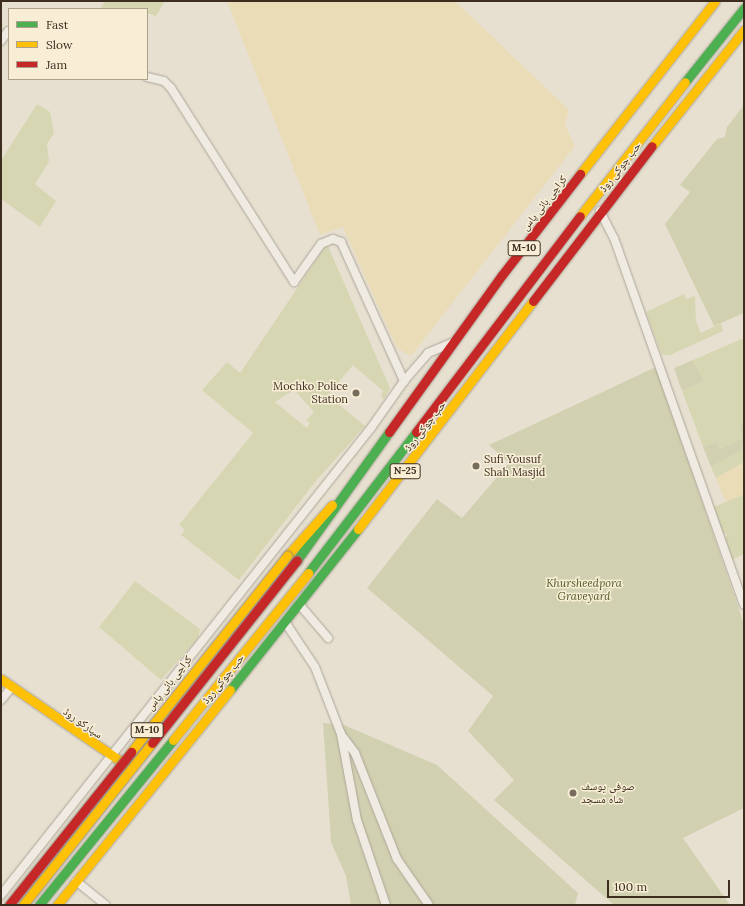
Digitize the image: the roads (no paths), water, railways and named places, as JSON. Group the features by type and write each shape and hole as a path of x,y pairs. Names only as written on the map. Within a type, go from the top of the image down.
{"main road":[{"name":"کراچی بائی پاس","path":"9,905 287,556 318,518 338,499 456,341 502,275 715,1"},
{"path":"39,905 145,776 409,446 593,199 744,8"},
{"name":"حب چوکی روڈ","path":"56,905 285,622 436,431 600,211 744,30"},
{"name":"کراچی بائی پاس","path":"23,905 326,524 338,499"},
{"name":"سپارکو روڈ","path":"1,679 112,758 145,776 153,784"}],"street":[{"path":"1,26 8,32 1,41"},
{"path":"148,77 164,81 171,88 294,282 321,244 333,239 341,242 404,381"},
{"path":"600,211 614,238 744,605"},
{"path":"1,895 112,758 371,428 404,381 428,353 456,341"},
{"path":"299,604 328,638"},
{"path":"285,622 315,667 341,734 357,820 386,905"},
{"path":"1,700 12,687"},
{"path":"341,734 355,753 397,859 429,905"},
{"path":"76,881 106,905"}],"place":[{"name":"Mochko Police Station","path":"356,393"},
{"name":"Sufi Yousuf Shah Masjid","path":"476,466"},
{"name":"صوفی یوسف شاہ مسجد","path":"573,793"}],"park label":[{"name":"Khursheedpora Graveyard","path":"584,590"}]}
